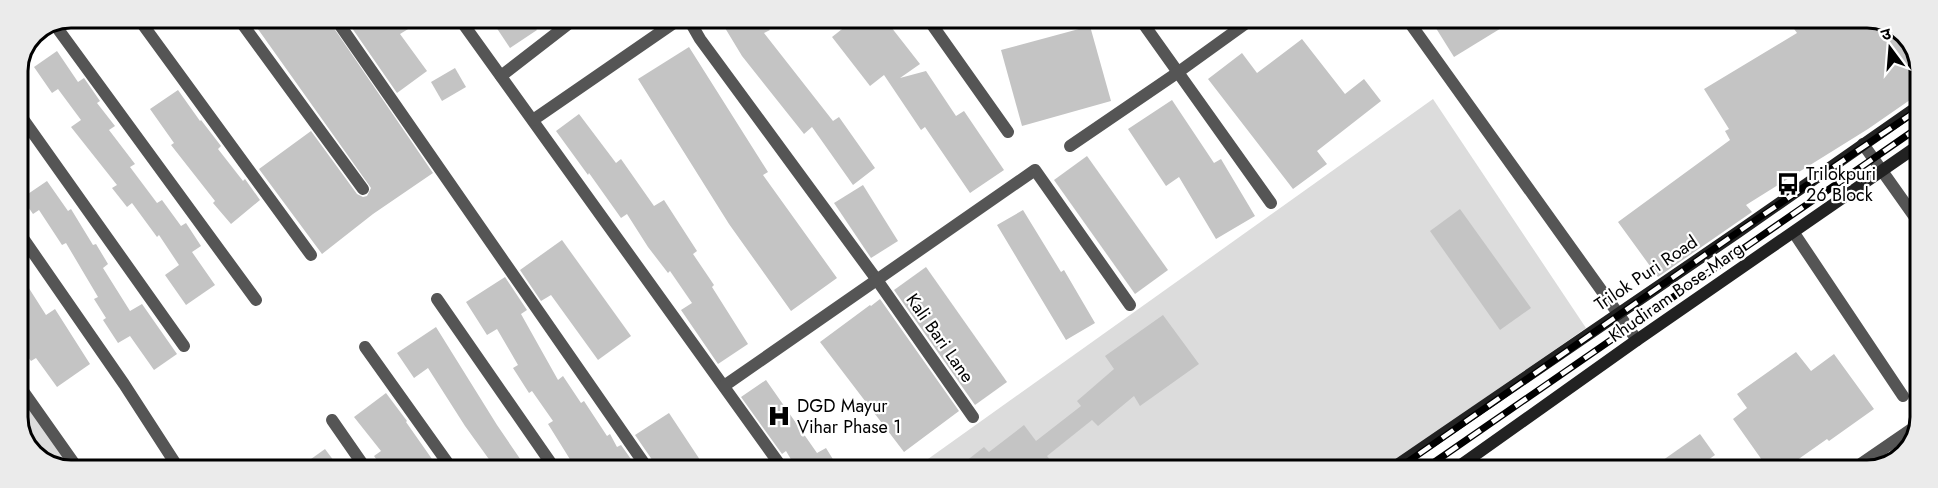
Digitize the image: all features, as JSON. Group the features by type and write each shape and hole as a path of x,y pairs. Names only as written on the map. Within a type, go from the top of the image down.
{"street":[{"path":"146,29 311,255"},
{"path":"246,29 363,189"},
{"path":"343,29 642,460"},
{"path":"467,29 777,460"},
{"path":"501,76 561,29"},
{"path":"533,120 665,29"},
{"name":"Kali Bari Lane","path":"694,29 877,280 973,417"},
{"path":"935,29 1008,132"},
{"path":"1147,29 1271,203"},
{"path":"1070,146 1238,29"},
{"path":"1415,29 1637,340"},
{"path":"59,30 256,300"},
{"name":"Trilok Puri Road","path":"1405,460 1909,112"},
{"path":"28,126 184,346"},
{"path":"1863,144 1909,210"},
{"name":"Khudiram Bose Marg","path":"1468,460 1909,152"},
{"path":"724,386 1035,170 1130,304"},
{"path":"1794,233 1903,396"},
{"path":"29,246 124,384 173,460"},
{"path":"437,299 549,460"},
{"path":"365,347 446,460"},
{"path":"29,400 72,460"},
{"path":"332,420 360,460"},
{"path":"1867,460 1906,433"}],"shaded area":[{"path":"1433,99 1586,328 1395,460 927,460"},
{"path":"29,392 77,460 63,459 50,454 34,438 29,419"}],"building":[{"path":"258,29 335,29 433,173 373,214 322,254 259,169 311,131 357,194 367,196 371,188"},
{"path":"353,29 408,29 400,34 427,71 397,93"},
{"path":"497,29 537,30 510,48"},
{"path":"726,29 769,29 764,33 833,121 839,117 875,168 853,185 812,127 804,134 742,56"},
{"path":"842,29 893,29 920,64 900,78 926,71 956,116 964,111 1004,170 970,193 925,127 921,130 884,75 870,86 832,37"},
{"path":"1079,29 1091,29 1111,101 1022,126 1001,50"},
{"path":"1436,29 1500,29 1454,57"},
{"path":"1794,29 1875,29 1888,34 1899,43 1908,60 1909,101 1746,205 1752,212 1658,277 1618,222 1730,140 1725,131 1729,129 1704,89 1797,33"},
{"path":"1302,39 1345,94 1364,79 1381,101 1317,151 1327,164 1293,189 1208,79 1242,53 1257,73"},
{"path":"689,47 768,172 763,175 837,278 791,311 729,224 638,79"},
{"path":"57,51 78,82 84,78 100,101 97,103 115,126 109,130 135,164 130,167 157,203 162,200 181,226 186,223 201,246 192,252 215,285 186,305 165,275 179,265 159,235 157,237 132,203 127,207 112,188 117,185 71,127 81,120 58,89 52,93 34,67"},
{"path":"455,68 466,87 442,101 431,82"},
{"path":"178,90 221,146 218,149 260,200 231,224 171,145 174,143 150,109"},
{"path":"1172,100 1214,163 1221,159 1255,216 1216,239 1179,177 1166,186 1128,129"},
{"path":"579,114 616,163 621,159 654,206 664,200 697,251 693,254 748,344 718,364 681,310 692,303 670,271 668,273 648,247 627,214 621,218 556,131"},
{"path":"1087,156 1168,270 1135,294 1054,180"},
{"path":"47,181 68,211 71,209 93,245 96,244 108,264 103,268 130,311 142,304 177,354 154,370 130,336 118,343 103,320 106,318 94,299 98,297 66,243 62,245 39,210 33,214 28,207 28,194"},
{"path":"863,185 898,241 871,258 834,203"},
{"path":"1460,209 1531,308 1500,330 1430,231"},
{"path":"1023,210 1061,272 1064,270 1095,323 1066,340 997,225"},
{"path":"562,240 631,336 598,360 551,295 541,301 520,270"},
{"path":"926,267 1007,382 975,405 894,290"},
{"path":"505,277 527,310 521,314 558,380 563,376 581,403 584,401 607,436 610,434 617,447 621,445 632,460 570,460 548,424 553,421 532,391 529,393 513,368 518,365 497,329 487,335 466,302"},
{"path":"29,288 46,315 55,309 90,364 57,387 36,358 31,361 29,358"},
{"path":"880,299 959,411 904,452 820,342"},
{"path":"1163,315 1199,364 1140,406 1134,396 1098,426 1092,420 1047,456 1050,460 967,460 984,447 989,452 1024,425 1036,441 1081,406 1077,401 1114,369 1105,356"},
{"path":"436,327 521,460 490,460 428,368 414,378 397,353"},
{"path":"1796,352 1811,371 1834,354 1874,409 1797,460 1762,460 1733,419 1747,408 1737,394"},
{"path":"766,380 817,453 826,448 833,460 791,460 786,451 782,454 741,397"},
{"path":"386,393 433,460 377,460 374,456 381,451 354,417"},
{"path":"669,413 700,460 652,460 635,435"},
{"path":"1700,434 1715,455 1708,460 1663,460"},
{"path":"325,449 333,460 310,460"}],"railway":[{"path":"1410,460 1909,116"},
{"path":"1437,460 1909,134"}],"place":[{"name":"Trilokpuri 26 Block","path":"1788,184"},
{"name":"DGD Mayur Vihar Phase 1","path":"779,416"}]}
